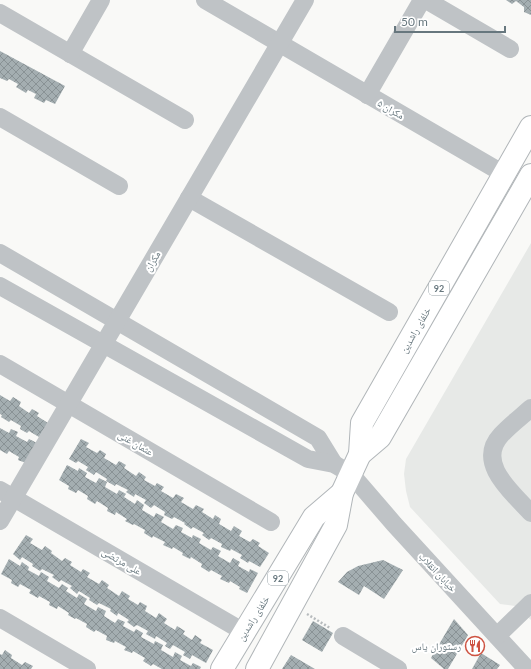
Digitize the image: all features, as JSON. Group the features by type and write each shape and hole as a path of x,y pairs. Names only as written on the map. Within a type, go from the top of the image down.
{"main road":[{"name":"خلفای راشدین","path":"360,454 362,423 531,127"},
{"name":"خلفای راشدین","path":"257,669 336,525 342,493 342,469 380,437 531,175"},
{"name":"خلفای راشدین","path":"222,669 314,517 342,493"}],"street":[{"path":"70,54 101,0"},
{"name":"مکران ۵","path":"205,0 504,174"},
{"name":"مکران","path":"0,521 7,494 69,404 305,0"},
{"path":"367,95 422,0"},
{"path":"426,0 510,49"},
{"path":"0,13 185,120"},
{"path":"0,117 119,186"},
{"path":"189,198 389,312"},
{"name":"خیابان انقلاب","path":"0,253 318,438 342,469 527,669"},
{"path":"0,286 308,459 342,469"},
{"name":"عثمان غنی","path":"0,364 271,522"},
{"path":"531,408 500,436 493,449 493,465 500,479 531,513"},
{"name":"علی مرتضی","path":"7,494 244,632"},
{"path":"497,636 531,603"},
{"path":"0,618 87,669"},
{"path":"343,636 398,669"}],"path":[{"path":"292,605 343,636"}],"shaded area":[{"path":"531,243 531,620 515,606 500,604 410,507 404,474 406,459"}],"building":[{"path":"506,0 531,0 531,15 524,12 524,7 516,1 512,4"},
{"path":"0,51 65,86 55,104 46,100 44,103 34,98 36,94 28,90 26,93 16,87 18,84 9,79 7,81 0,78"},
{"path":"0,395 10,401 13,397 21,402 19,406 29,413 32,409 39,413 37,416 48,423 39,437 29,431 27,433 20,429 21,426 11,420 9,422 1,417"},
{"path":"0,428 9,433 11,429 18,432 16,436 27,442 29,439 37,443 26,463 18,460 19,457 9,451 7,454 0,450"},
{"path":"81,439 89,443 86,447 97,453 100,450 106,454 104,458 116,465 119,461 126,465 124,468 136,476 139,472 146,477 144,480 155,486 157,483 164,487 161,491 173,498 176,494 184,498 181,502 193,509 196,505 204,509 202,512 213,519 215,515 221,519 219,524 231,531 234,526 242,531 239,536 250,542 253,539 260,543 258,546 269,553 260,567 249,561 248,563 240,558 242,555 231,549 230,551 221,547 222,544 211,538 209,540 202,535 204,533 193,527 191,529 184,524 185,523 174,517 172,519 164,515 165,512 154,505 151,508 144,503 146,500 135,494 134,497 126,492 128,490 116,484 115,486 106,481 107,479 96,472 94,475 86,470 88,467 78,461 76,463 69,459"},
{"path":"67,465 78,471 79,468 87,473 85,477 96,483 99,478 107,482 105,487 117,494 119,490 126,494 124,497 135,504 137,500 144,505 142,510 154,517 156,513 164,517 161,522 173,529 176,525 183,528 181,532 192,538 193,535 201,539 199,543 211,550 213,547 221,551 218,556 230,563 233,558 240,562 238,566 249,572 250,569 258,573 247,593 239,589 240,587 230,581 229,583 220,579 222,576 211,570 209,572 201,567 202,564 191,557 190,559 182,555 183,553 173,547 172,549 163,545 165,542 153,536 152,538 144,533 145,530 125,521 127,519 116,512 115,515 107,511 108,508 97,501 95,504 87,499 88,496 78,490 76,493 68,489 69,486 59,480"},
{"path":"26,535 33,539 30,543 42,550 45,546 52,551 51,553 62,561 65,558 72,562 70,565 81,572 83,569 90,573 87,577 99,584 102,580 109,585 107,588 119,596 122,591 130,596 128,599 138,605 140,602 147,606 145,611 156,618 159,613 167,619 164,623 175,630 177,626 185,631 183,634 192,640 195,635 202,640 200,643 213,650 206,663 192,655 190,659 183,655 185,652 173,645 170,649 165,646 167,643 156,636 155,639 146,634 148,631 137,625 134,627 127,622 129,620 118,613 117,616 110,611 111,609 99,603 97,605 89,600 90,598 79,591 77,594 70,588 72,586 61,580 59,582 52,577 54,575 42,569 40,571 32,566 33,564 22,557 20,560 13,554"},
{"path":"9,559 20,566 22,562 29,567 28,570 39,576 41,572 49,577 47,581 59,588 62,584 68,588 66,591 77,598 79,594 87,599 84,604 96,611 98,607 106,611 104,616 115,623 118,619 125,622 123,626 134,632 136,629 143,633 141,637 154,644 155,641 163,645 161,650 173,657 175,652 182,656 180,660 191,666 193,663 201,667 200,669 162,669 153,664 151,666 143,661 145,658 133,651 132,653 124,650 126,647 115,641 114,643 106,640 107,636 96,630 94,632 86,627 87,624 68,615 69,613 58,606 57,609 49,605 50,602 29,593 31,590 20,584 18,587 11,583 12,580 1,574"},
{"path":"383,560 403,570 384,599 364,586 359,595 338,582 347,572 358,566"},
{"path":"454,619 468,635 448,669 444,669 431,658"},
{"path":"313,621 333,633 322,652 302,640"},
{"path":"5,650 12,655 11,658 22,665 25,662 33,666 31,669 0,669 0,654 2,655"},
{"path":"481,653 500,665 497,669 472,669"},
{"path":"291,655 315,669 282,669"}],"place":[{"name":"رستوران یاس","path":"475,646"}]}
